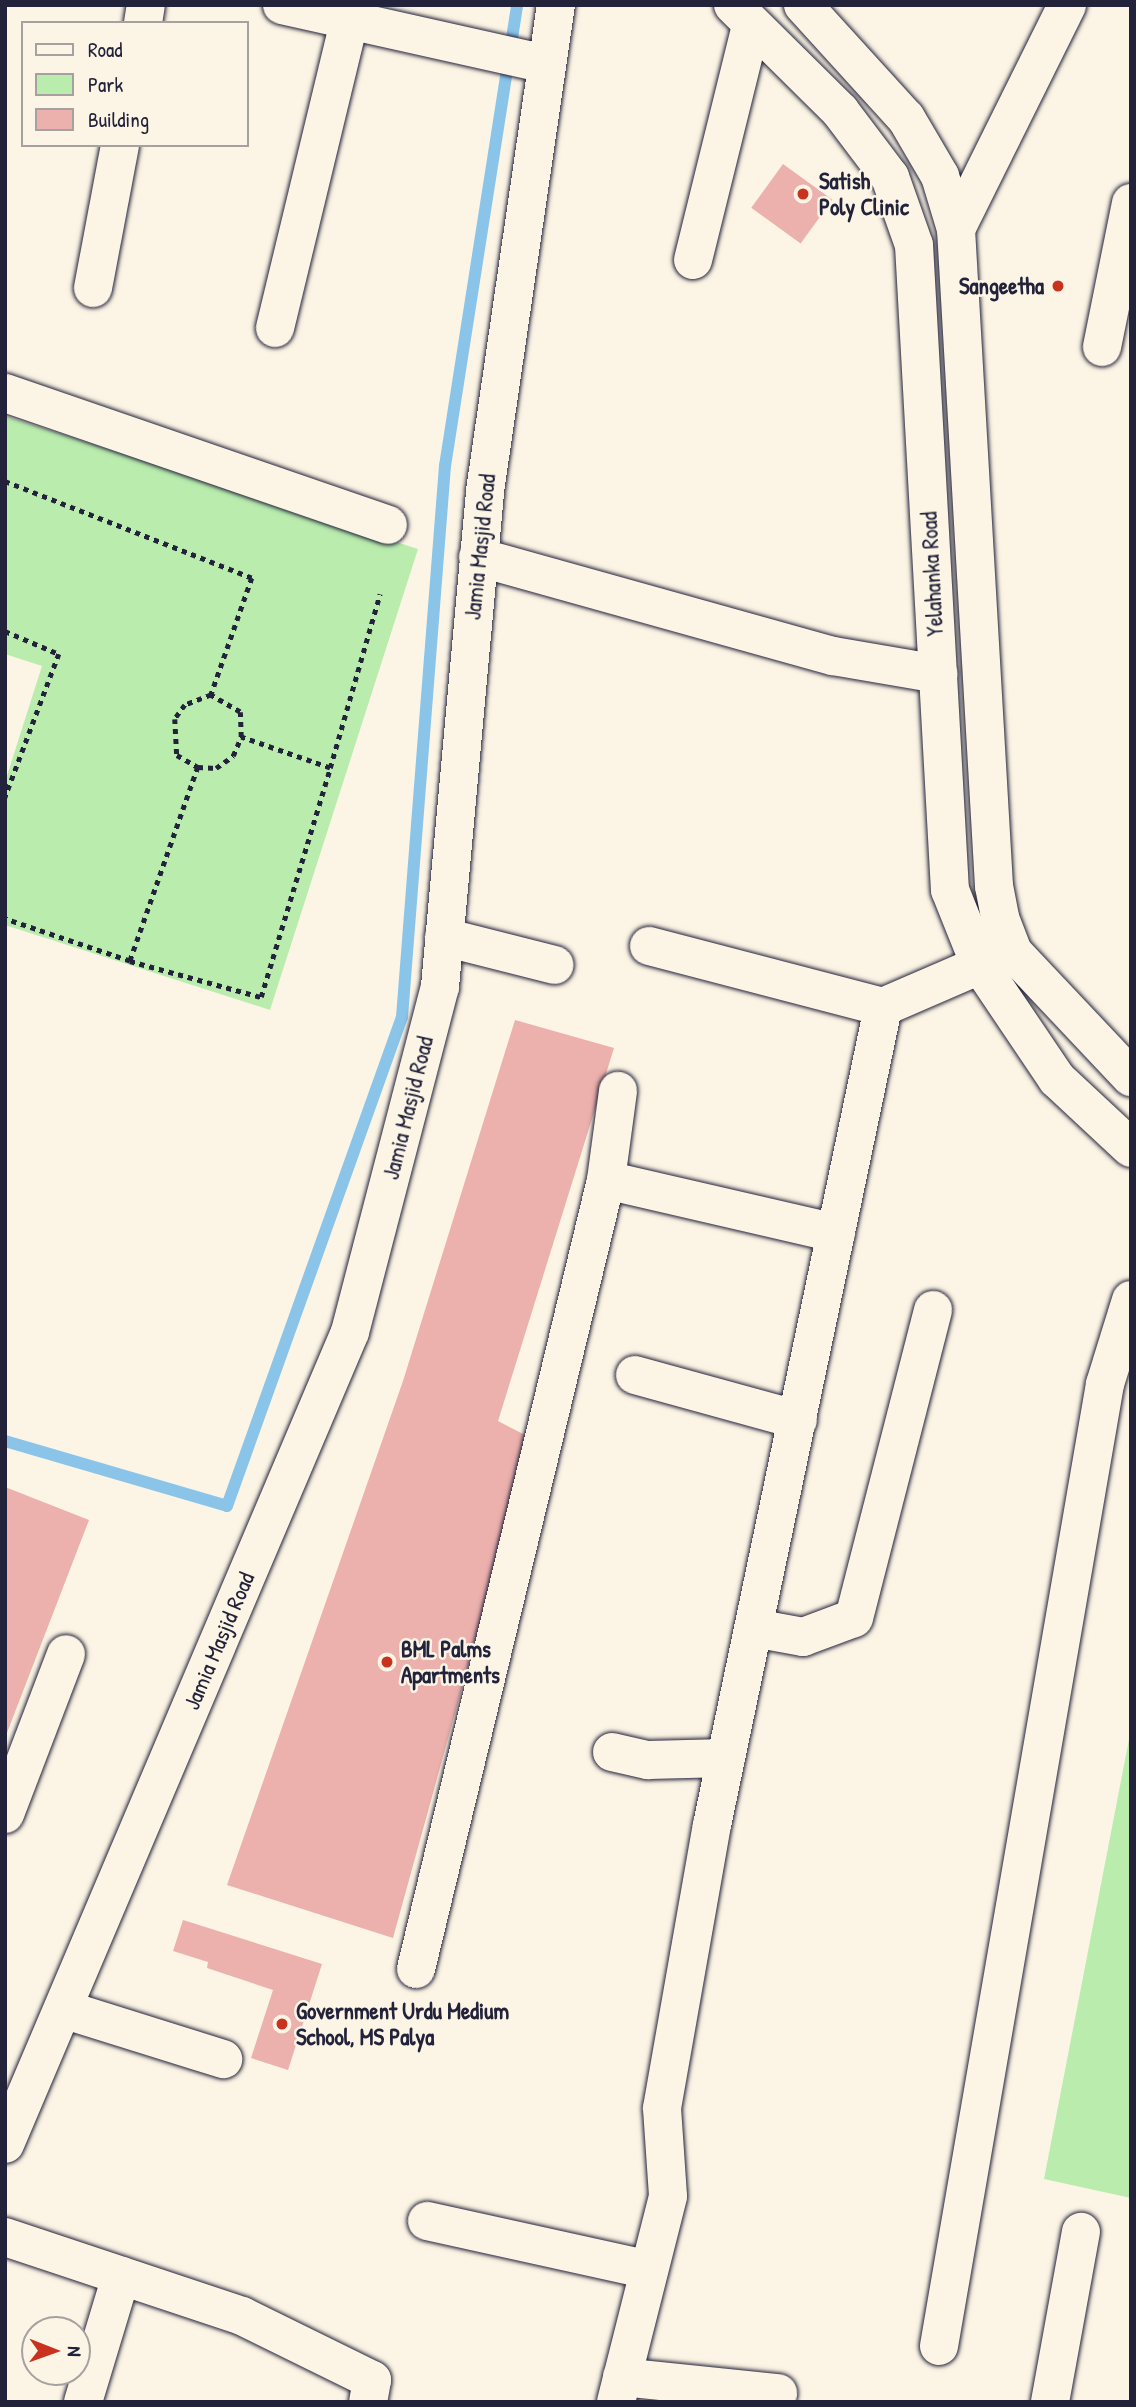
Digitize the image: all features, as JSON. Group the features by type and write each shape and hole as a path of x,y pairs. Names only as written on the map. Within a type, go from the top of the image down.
{"street":[{"path":"282,5 352,12 538,62"},
{"name":"Jamia Masjid Road","path":"8,2128 63,2009 351,1332 440,987 478,557 538,62 556,5"},
{"name":"Yelahanka Road","path":"803,5 906,118 940,176 956,229 994,886 1000,918 1013,952 1131,1077"},
{"path":"956,229 1067,5"},
{"path":"275,328 352,12"},
{"path":"693,260 742,15"},
{"name":"Yelahanka Road","path":"742,15 840,111 890,177 914,245 950,890 980,965 1057,1079 1131,1148"},
{"path":"93,288 120,147"},
{"path":"1102,347 1131,204"},
{"path":"5,393 388,525"},
{"path":"478,557 833,656 938,674"},
{"path":"444,937 555,965"},
{"path":"649,946 883,1007 980,965"},
{"path":"778,2393 620,2389 667,2196 662,2108 726,1758 883,1007"},
{"path":"416,1969 606,1180 618,1091"},
{"path":"606,1180 836,1233"},
{"path":"939,2346 1105,1384 1131,1300"},
{"path":"754,1628 803,1637 854,1618 933,1310"},
{"path":"635,1375 798,1420"},
{"path":"5,1814 66,1654"},
{"path":"612,1752 648,1760 726,1758"},
{"path":"63,2009 223,2059"},
{"path":"427,2221 649,2270"},
{"path":"1050,2402 1081,2232"},
{"path":"5,2237 242,2316 372,2380 368,2402"},
{"path":"83,2402 121,2276"}],"path":[{"path":"5,481 252,578 211,695 185,705 174,719 177,755 198,768 216,768 233,756 241,737 240,712 211,695"},
{"path":"5,919 130,961 261,997 380,594"},
{"path":"5,631 60,654 5,798"},
{"path":"241,737 330,768"},
{"path":"130,961 198,768"}],"green space":[{"path":"5,416 418,549 270,1010 5,925 5,782 42,666 5,654"},
{"path":"1131,1729 1131,2198 1044,2179"}],"building":[{"path":"783,164 832,200 801,244 751,208"},
{"name":"BML Palms Apartments","path":"515,1020 614,1048 498,1421 531,1438 393,1938 227,1885 403,1381"},
{"path":"5,1487 89,1520 5,1738"},
{"name":"Government Urdu Medium School, MS Palya","path":"183,1920 322,1964 288,2070 251,2058 273,1990 207,1968 208,1962 173,1951"}],"waterway":[{"path":"5,1441 227,1506 402,1017 445,466 517,5"}],"place":[{"name":"Satish Poly Clinic","path":"803,194"},
{"name":"Sangeetha","path":"1058,286"},
{"name":"BML Palms Apartments","path":"387,1662"},
{"name":"Government Urdu Medium School, MS Palya","path":"282,2024"}]}
